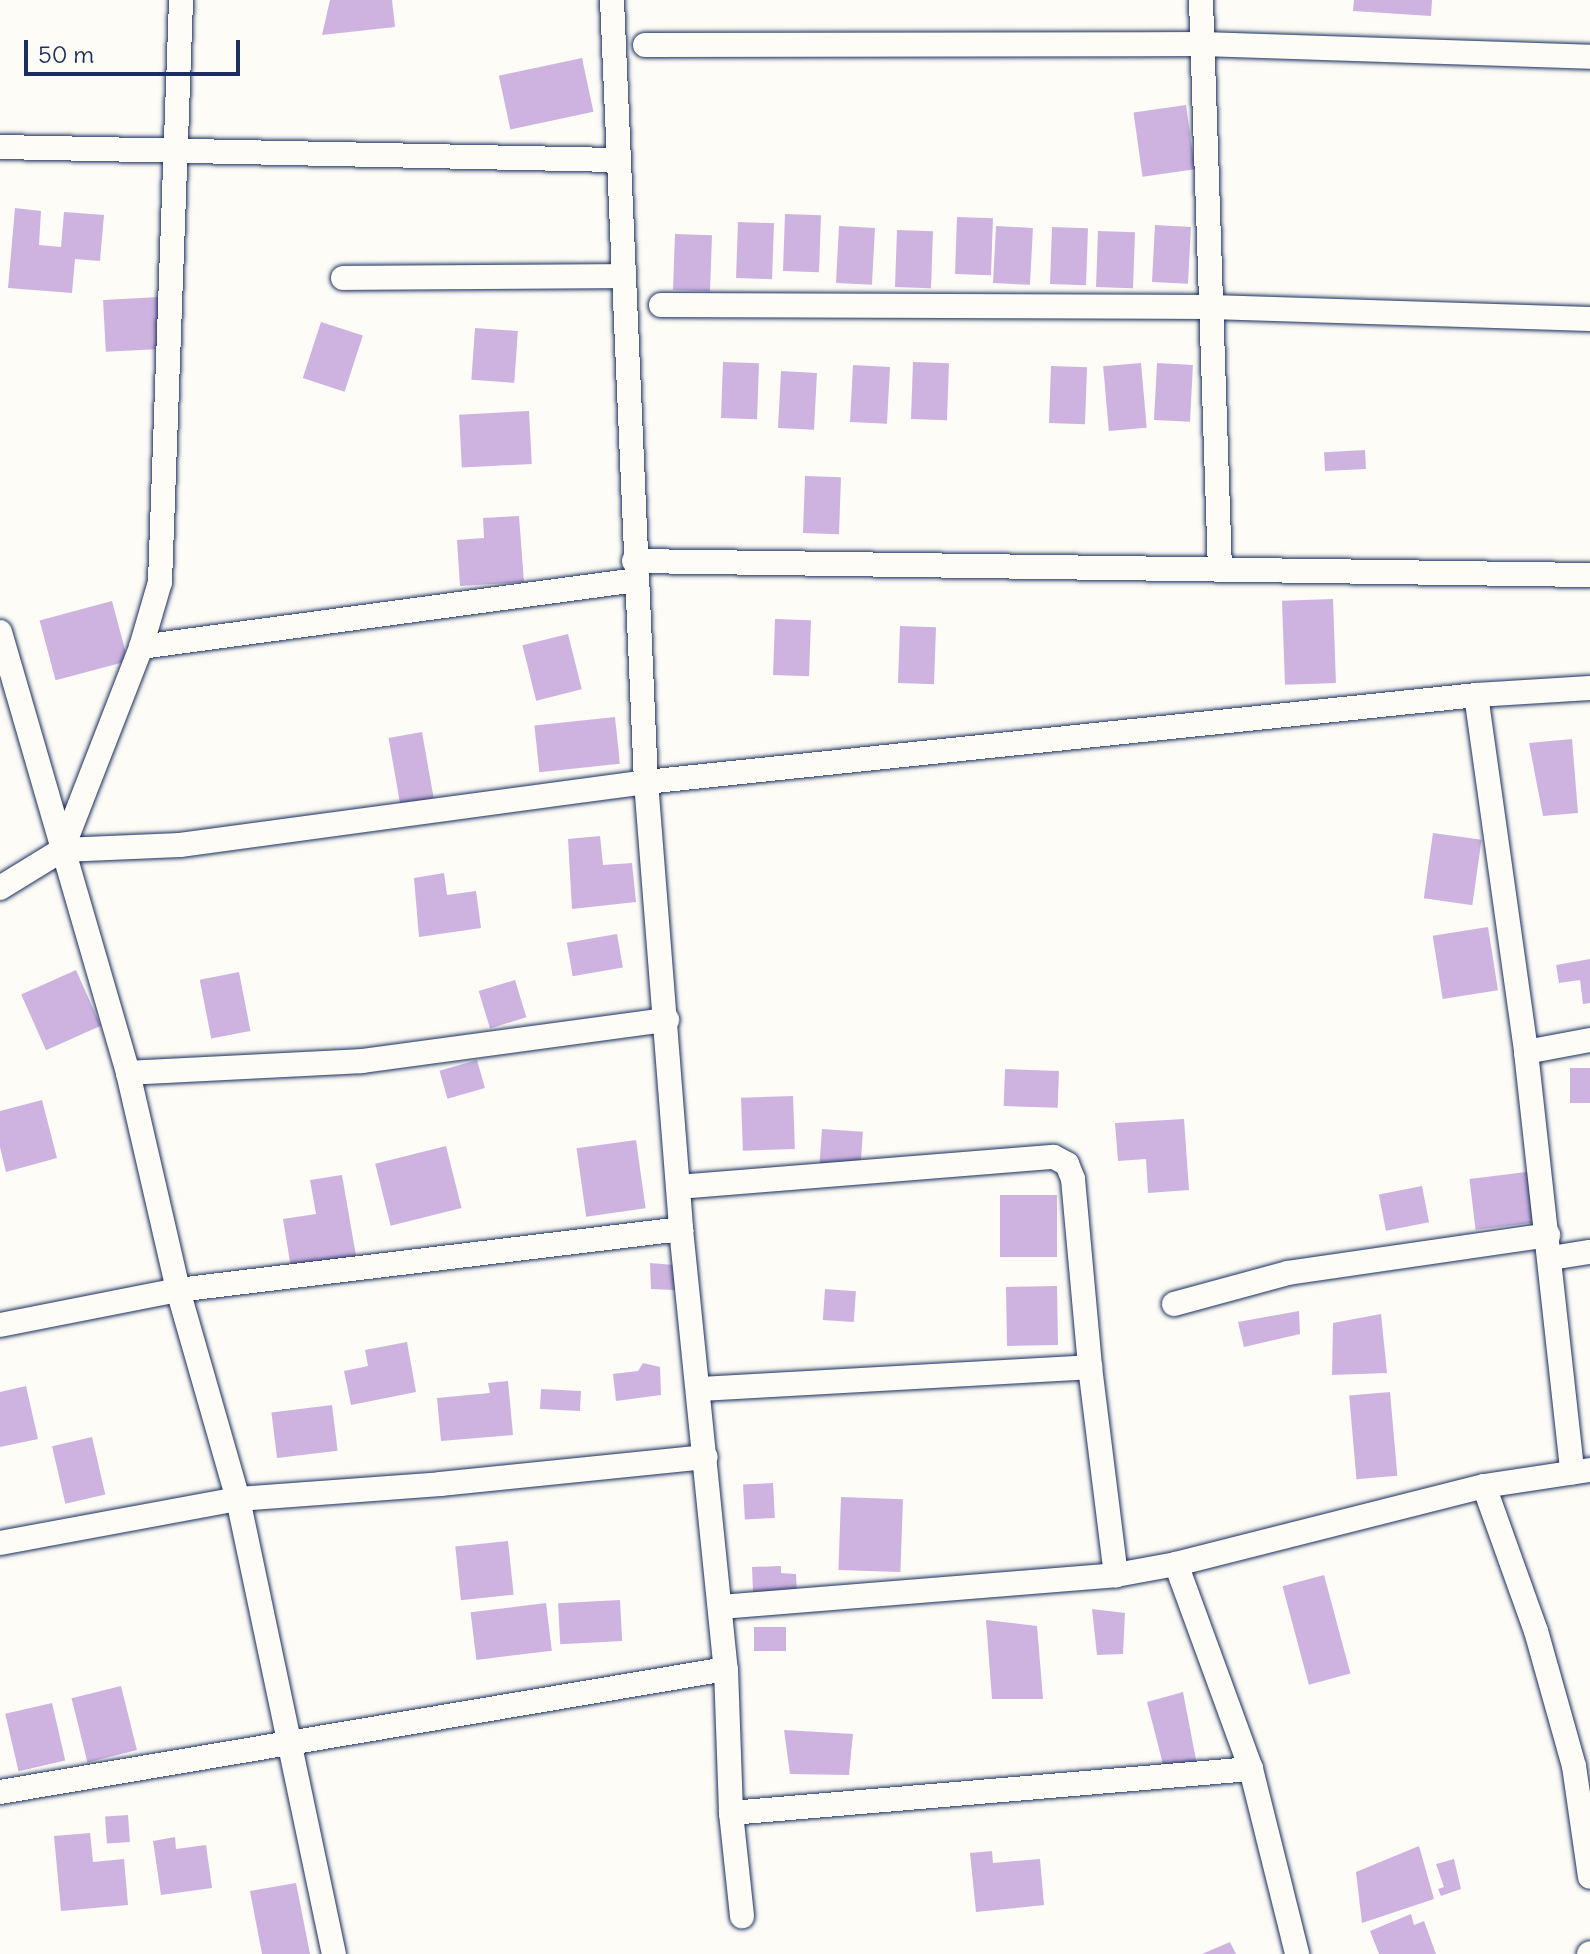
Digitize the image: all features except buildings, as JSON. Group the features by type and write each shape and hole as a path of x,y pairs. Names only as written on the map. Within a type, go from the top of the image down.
{"street":[{"path":"62,850 141,647 160,582 178,151 181,0"},
{"path":"612,0 646,782 681,1229 726,1669 731,1813 742,1916"},
{"path":"1201,0 1220,569"},
{"path":"645,45 1202,44 1590,57"},
{"path":"0,147 617,160"},
{"path":"343,278 622,276"},
{"path":"661,305 1211,307 1590,319"},
{"path":"141,647 635,571 1220,569 1590,575"},
{"path":"0,632 5,667 128,1073 178,1290 238,1499 334,1954"},
{"path":"0,888 62,850 180,845 646,782 1476,695 1590,688"},
{"path":"720,1607 1116,1575 1176,1564 1484,1486 1581,1471 1476,695"},
{"path":"128,1073 362,1061 667,1020"},
{"path":"1526,1052 1590,1040"},
{"path":"678,1187 1054,1157 1067,1164 1073,1179 1090,1367 1116,1575"},
{"path":"0,1325 178,1290 681,1229"},
{"path":"1174,1304 1288,1273 1549,1246 1590,1252"},
{"path":"699,1389 1090,1367"},
{"path":"0,1543 238,1499 440,1484 706,1457"},
{"path":"1484,1486 1536,1631 1574,1766 1590,1877"},
{"path":"1176,1564 1251,1769 1297,1954"},
{"path":"0,1792 726,1669"},
{"path":"731,1813 1251,1769"}]}
